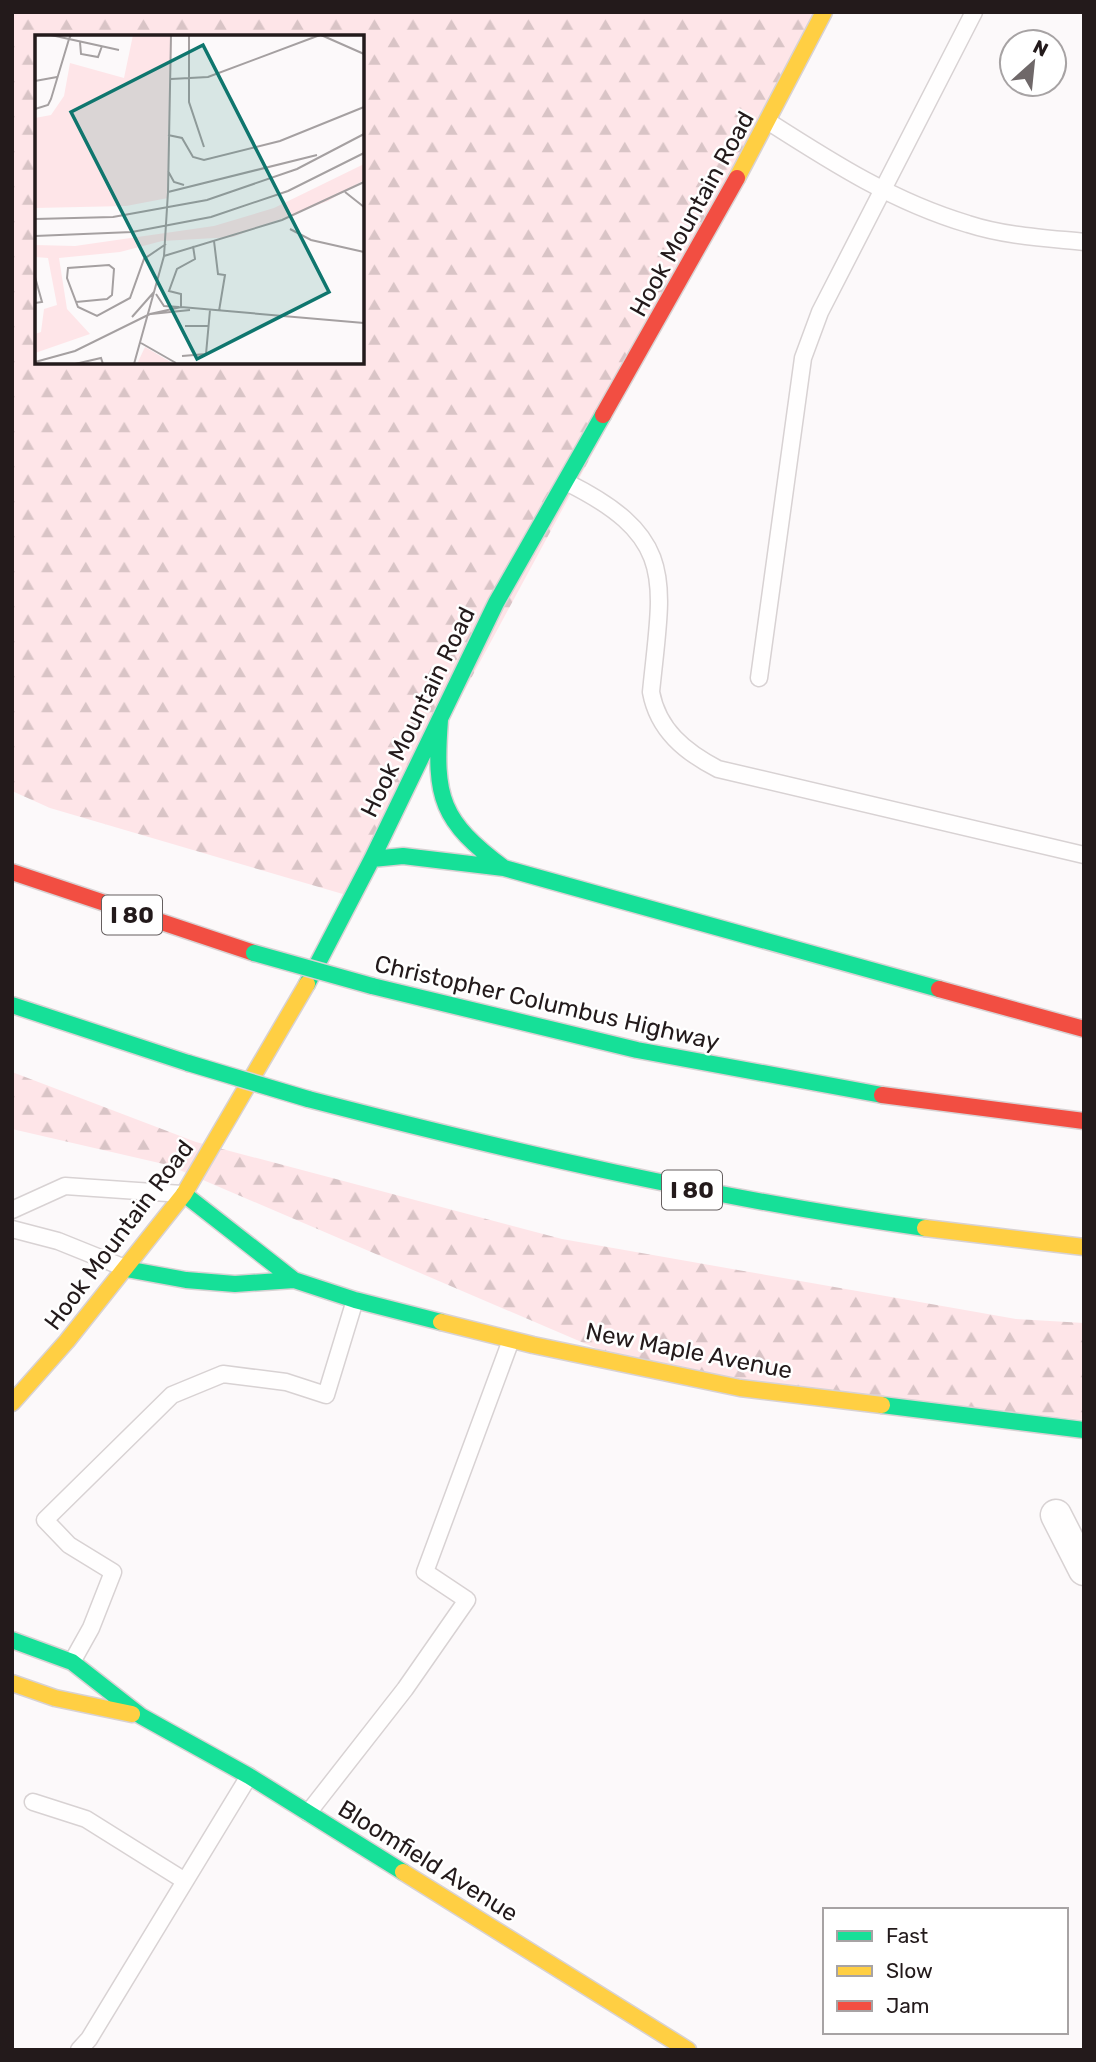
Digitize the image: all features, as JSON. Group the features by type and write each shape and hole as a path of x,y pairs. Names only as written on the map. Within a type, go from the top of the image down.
{"main road":[{"name":"Hook Mountain Road","path":"12,1403 126,1269 184,1194 286,1024 372,859 496,603 769,122 824,12"},
{"path":"440,720 437,783 443,808 471,842 504,868"},
{"path":"372,859 403,856 504,868 1084,1029"},
{"name":"Christopher Columbus Highway","path":"12,872 254,953 598,1043 752,1073 940,1104 1084,1121"},
{"name":"I 80","path":"12,1005 308,1099 572,1166 729,1197 924,1230 1084,1247"},
{"name":"New Maple Avenue","path":"184,1194 293,1280 355,1300 512,1339 740,1388 1084,1430"},
{"name":"New Maple Avenue","path":"126,1269 186,1280 234,1284 293,1280"},
{"path":"12,1632 53,1655"},
{"name":"Bloomfield Avenue","path":"12,1640 72,1662 141,1716 249,1776 688,2050"},
{"name":"Bloomfield Avenue","path":"12,1683 55,1698 141,1716"}],"street":[{"path":"1056,1515 1084,1570"}],"lane":[{"path":"759,678 803,358 820,312 974,12"},
{"path":"769,122 883,191 970,225 1084,242"},
{"path":"566,482 605,501 635,527 648,545 658,585 651,692 654,708 663,726 697,758 718,769 1084,855"},
{"path":"12,1210 65,1186 184,1194"},
{"path":"12,1229 58,1241 126,1269"},
{"path":"72,1662 91,1628 113,1572 69,1545 45,1520 172,1395 223,1374 286,1382 326,1395 355,1300"},
{"path":"308,1813 405,1689 467,1600 425,1572 512,1339"},
{"path":"79,2050 89,2039 249,1776"},
{"path":"33,1802 86,1819 185,1881"}],"green space":[{"path":"12,12 831,12 353,897 50,808 12,791"},
{"path":"12,1072 196,1142 562,1239 1016,1319 1084,1323 1084,1420 649,1371 168,1165 12,1129"}],"traffic: fast":[{"path":"307,984 372,859 496,603 603,415"},
{"path":"440,720 439,769 446,806 467,836 504,868"},
{"path":"372,859 403,856 504,868 939,989"},
{"path":"254,953 372,986"},
{"path":"372,986 637,1050 882,1095"},
{"path":"12,1005 188,1063"},
{"path":"188,1063 308,1099"},
{"path":"308,1099 615,1172 770,1203 925,1228"},
{"path":"184,1194 294,1280"},
{"path":"126,1269 186,1280 235,1284 294,1280 355,1300 441,1322"},
{"path":"882,1405 1084,1430"},
{"path":"12,1640 72,1662 141,1716 249,1776 403,1872"}],"traffic: slow":[{"path":"737,178 824,12"},
{"path":"12,1403 67,1341 184,1194 307,984"},
{"path":"925,1228 1084,1247"},
{"path":"441,1322 533,1345 740,1388 882,1405"},
{"path":"12,1683 55,1698 132,1714"},
{"path":"403,1872 688,2050"}],"traffic: jam":[{"path":"603,415 737,178"},
{"path":"12,872 254,953"},
{"path":"939,989 1084,1029"},
{"path":"882,1095 1084,1121"}]}
